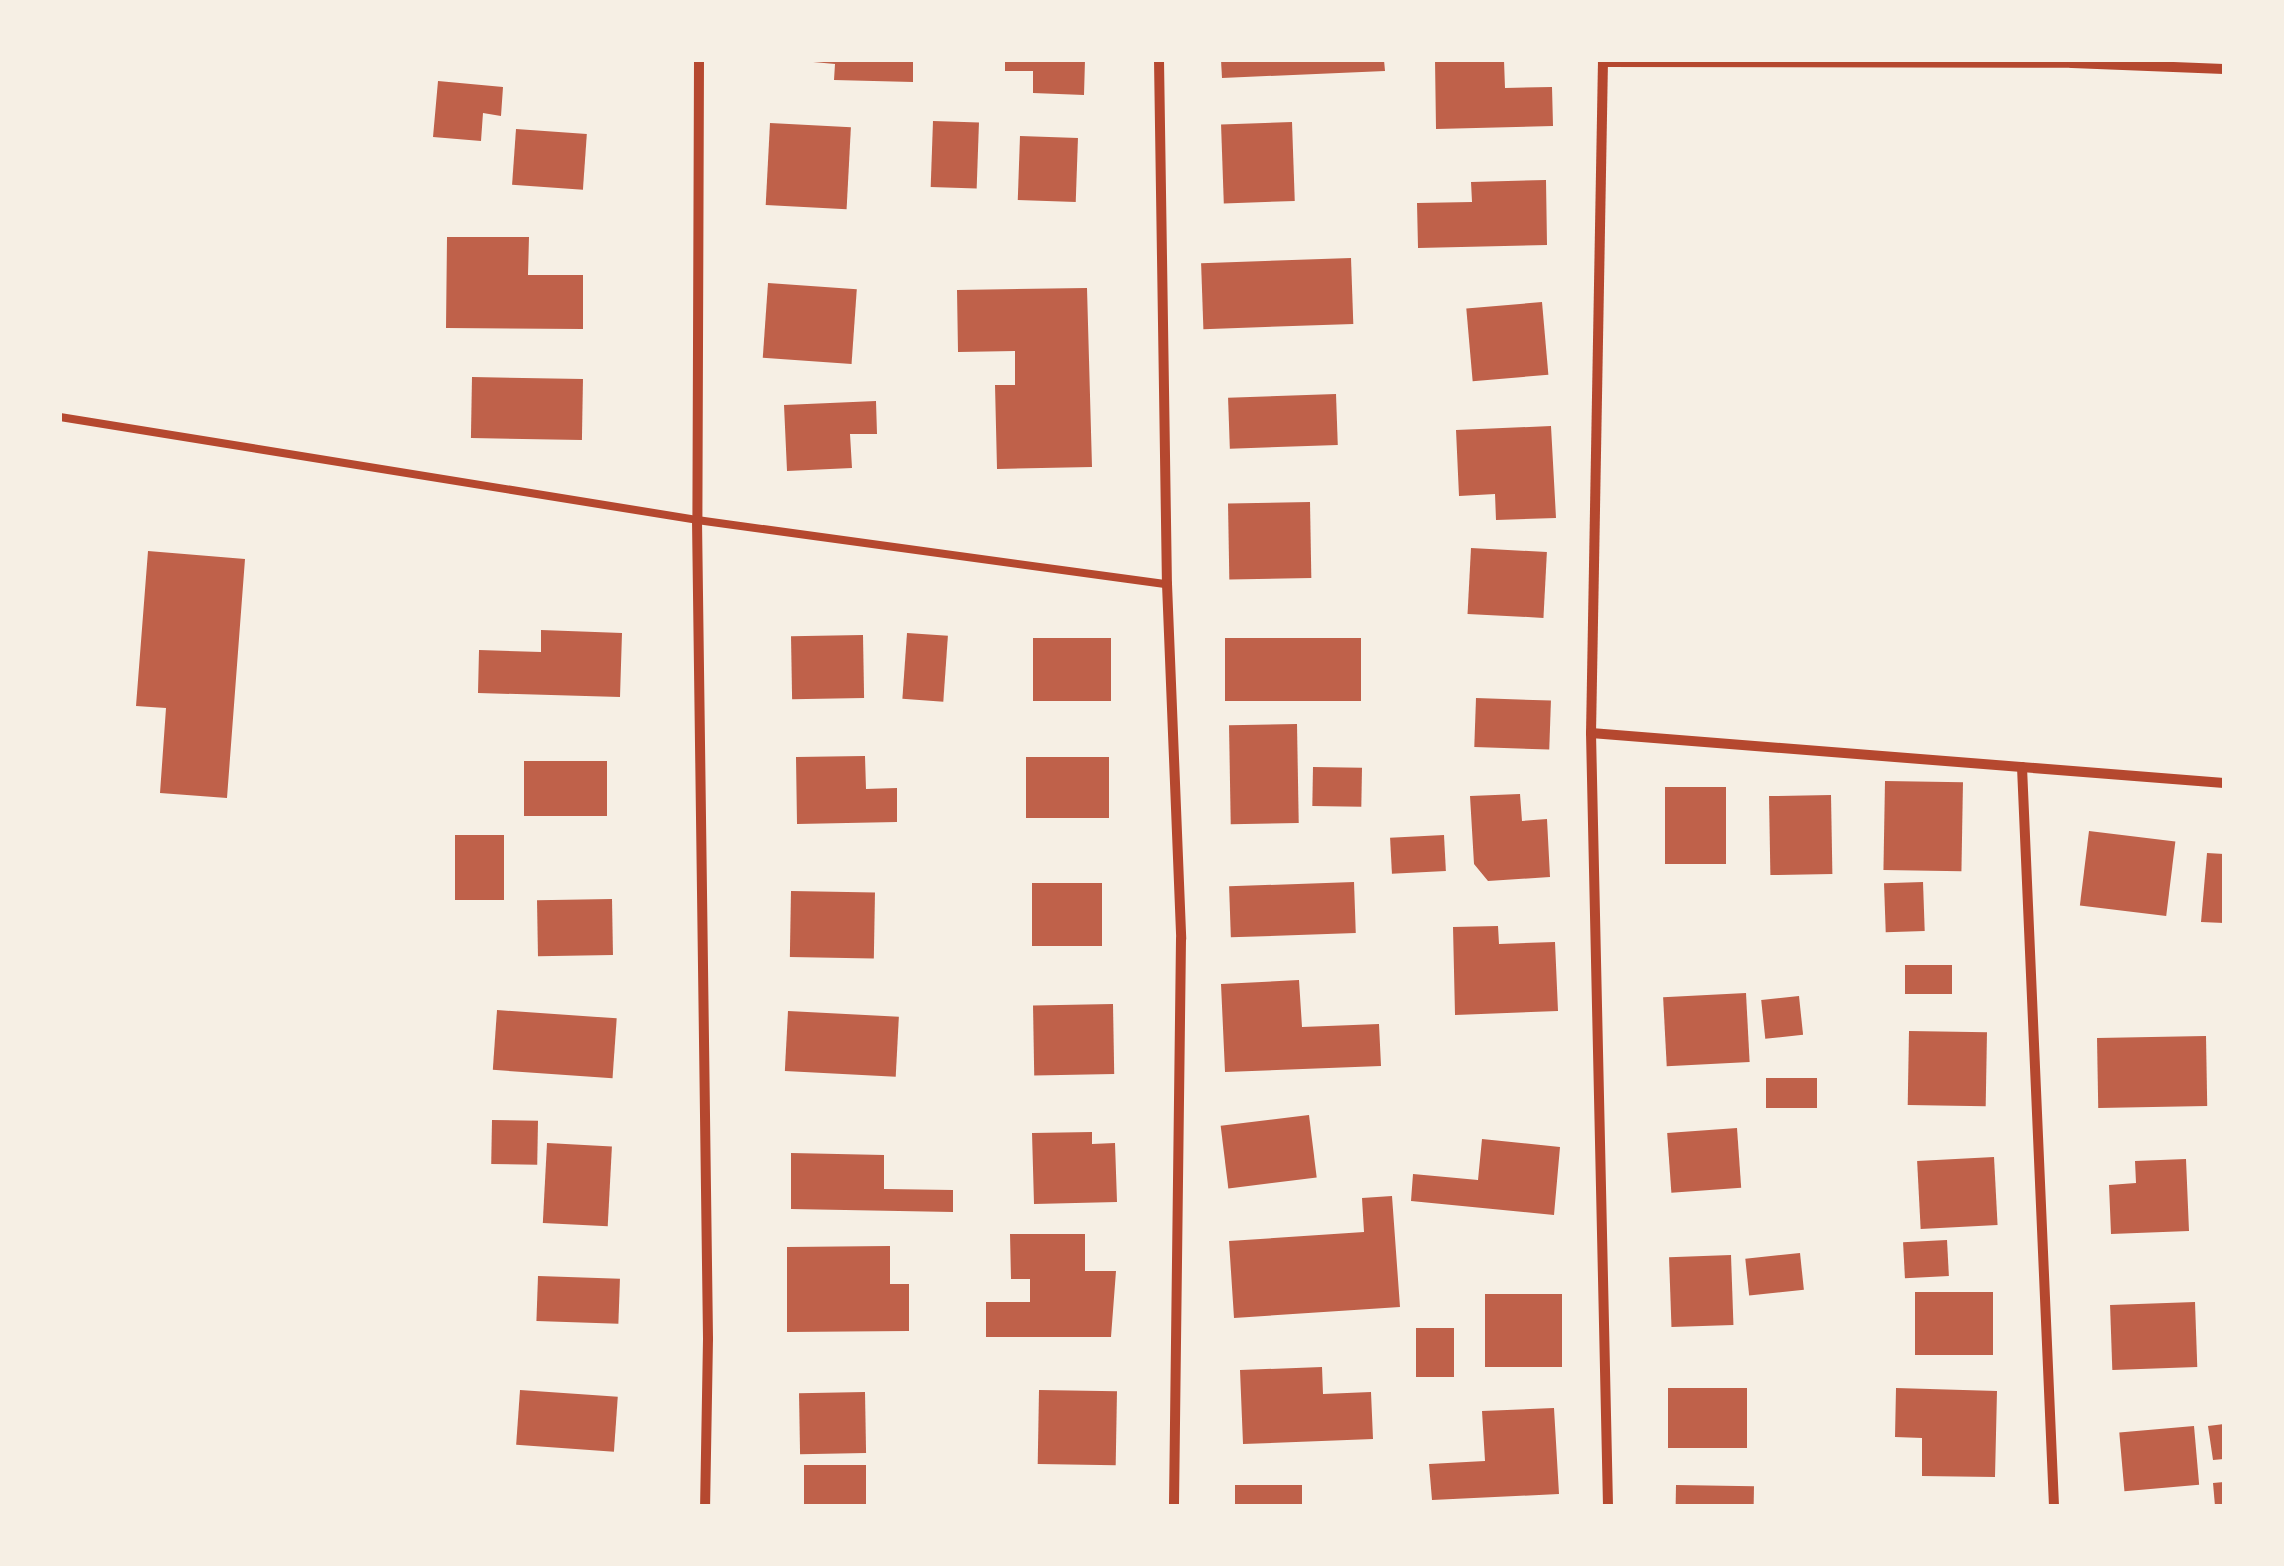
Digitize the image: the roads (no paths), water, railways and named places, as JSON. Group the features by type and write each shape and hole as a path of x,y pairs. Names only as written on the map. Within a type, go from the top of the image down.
{"street":[{"path":"699,60 697,520 708,1340 706,1506"},
{"path":"1159,60 1167,584 1181,939 1174,1506"},
{"path":"1608,1506 1591,733 1603,61 2072,62 2224,69"},
{"path":"1591,733 2224,783"},
{"path":"2022,768 2054,1506"}],"lane":[{"path":"60,417 697,520 1167,584"}]}
